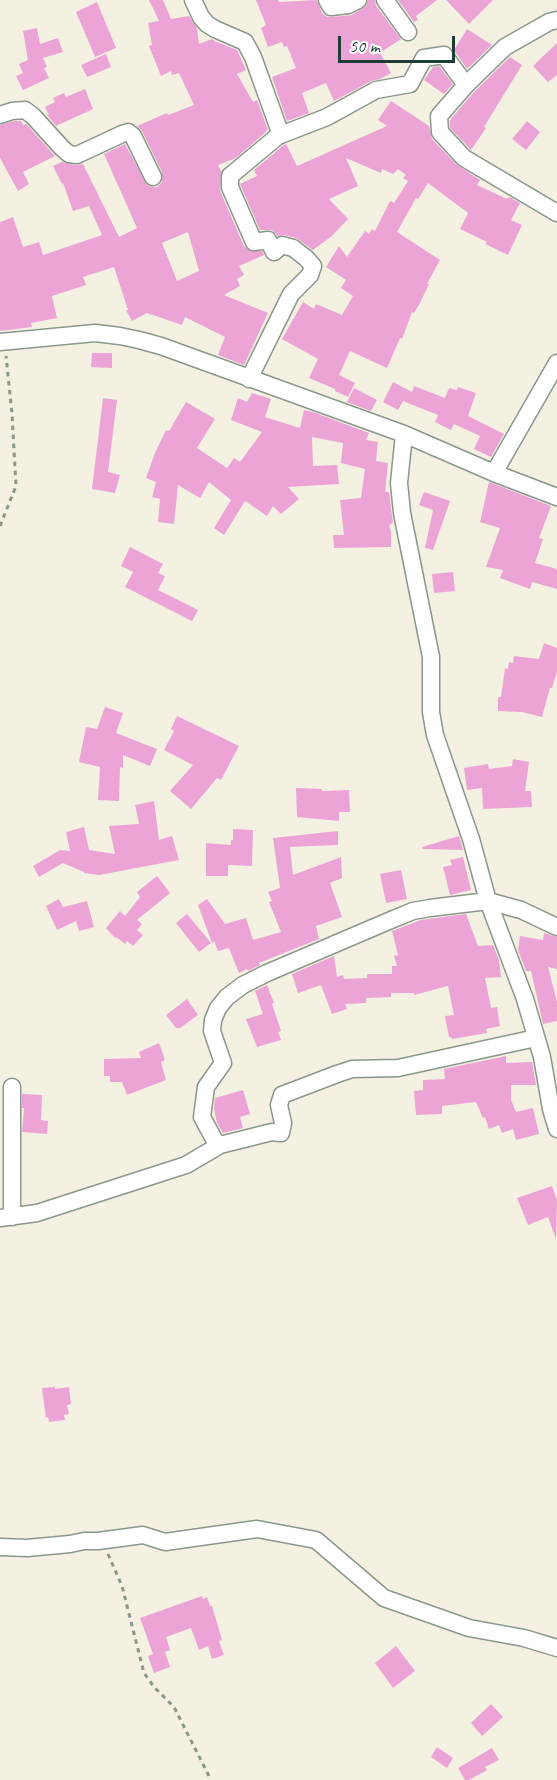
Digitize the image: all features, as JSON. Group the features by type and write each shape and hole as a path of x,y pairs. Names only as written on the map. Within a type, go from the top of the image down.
{"street":[{"path":"193,0 207,24 245,42 253,57 281,135"},
{"path":"327,0 331,7 348,5 358,0"},
{"path":"386,0 408,32"},
{"path":"557,20 549,22 505,47 466,85 439,116 440,132 464,158 557,213"},
{"path":"249,379 291,294 310,275 313,266 293,248 282,245 274,252 268,240 254,242 230,186 230,176 281,135 327,117 376,90 410,84 424,58 444,55 466,85"},
{"path":"0,115 25,110 69,154 77,155 128,132 133,136 153,177"},
{"path":"2,342 95,333 120,336 161,346 404,434 557,497"},
{"path":"494,473 557,363"},
{"path":"404,434 399,483 402,513 431,657 431,712 435,735 471,839 488,901 525,999 557,1129"},
{"path":"220,1145 215,1141 202,1117 206,1087 223,1063 212,1031 213,1020 218,1008 227,997 243,985 412,911 488,901 521,910 557,927"},
{"path":"12,1087 6,1218 37,1213 186,1165 220,1145 272,1132 281,1133 283,1123 279,1105 282,1095 337,1074 352,1069 398,1068 536,1038"},
{"path":"0,1547 27,1548 143,1535 165,1542 257,1529 316,1540 384,1598 469,1628 524,1638 557,1648"}],"path":[{"path":"0,526 16,486 12,414 2,342"},
{"path":"98,1541 111,1557 122,1586 144,1673 174,1707 211,1780"}],"building":[{"path":"149,0 163,0 171,19 189,16 197,28 199,44 212,39 237,50 246,70 237,74 253,102 257,100 268,130 236,158 218,165 221,171 220,191 244,246 250,251 262,251 264,255 239,266 244,275 237,279 240,286 224,295 268,313 244,365 218,355 225,337 185,317 182,325 147,313 132,321 126,310 128,310 114,267 83,277 86,285 52,296 57,318 31,323 32,327 0,331 0,222 13,217 23,247 39,242 43,255 102,235 89,206 73,211 63,183 53,166 62,162 83,164 119,237 137,228 104,154 125,144 147,185 157,187 162,182 162,172 142,131 137,126 167,113 168,115 194,105 179,73 172,75 171,71 161,76 149,46 152,45 148,23 159,21","holes":["188,232 199,271 177,281 162,243"]},
{"path":"256,0 278,0 279,2 317,0 322,13 327,17 332,17 352,15 366,6 368,0 375,0 376,6 401,39 380,53 391,73 334,101 326,83 302,93 309,113 287,121 272,77 296,68 287,46 284,47 282,42 268,47 261,28 266,25"},
{"path":"398,0 437,0 416,16 418,20 414,22"},
{"path":"446,0 493,0 469,24"},
{"path":"97,2 116,48 95,57 76,12"},
{"path":"37,28 40,44 58,38 63,52 43,58 47,67 44,68 49,78 23,90 16,76 23,73 19,64 28,60 23,31"},
{"path":"467,29 492,45 467,69 454,50"},
{"path":"557,43 557,75 548,82 533,66"},
{"path":"106,54 111,67 87,77 81,65"},
{"path":"510,57 522,65 471,150 450,128 450,120 474,92"},
{"path":"439,66 453,84 444,94 424,80 433,67"},
{"path":"85,89 93,109 56,126 47,115 49,115 45,107 55,102 53,98 64,93 66,97"},
{"path":"391,101 429,126 432,139 457,165 480,180 477,185 520,203 511,220 522,225 508,255 460,229 468,213 428,183 418,199 416,198 397,232 440,260 421,301 414,313 412,312 402,339 400,338 387,368 350,351 339,375 355,383 348,397 309,378 318,359 282,339 303,302 314,309 316,304 342,315 353,296 341,288 346,280 326,267 339,246 347,257 365,231 369,234 372,229 375,231 390,201 394,203 408,181 403,178 406,175 398,169 393,174 382,169 381,173 346,158 358,186 329,199 348,219 332,236 313,250 296,238 278,236 272,230 260,230 240,184 257,176 254,170 286,144 297,166 387,126 378,120"},
{"path":"14,121 26,124 55,156 23,172 29,184 18,191 0,158 0,125"},
{"path":"527,121 540,132 526,150 512,139"},
{"path":"92,353 112,353 112,368 91,367"},
{"path":"393,382 412,392 414,386 445,398 449,388 457,390 458,387 476,393 468,416 504,434 491,457 474,449 480,436 454,424 451,430 435,422 438,415 403,401 398,410 383,402"},
{"path":"354,388 377,400 371,411 347,402"},
{"path":"252,393 271,399 265,417 300,428 304,410 369,433 366,440 378,442 376,461 388,463 385,492 389,492 393,523 389,525 391,547 334,548 333,535 344,535 340,500 361,498 365,469 341,463 343,443 312,437 313,466 337,465 339,484 288,487 299,499 281,514 273,506 267,516 245,501 224,535 214,528 231,500 209,482 200,498 178,485 174,524 158,522 160,499 152,497 156,482 146,478 166,430 169,431 186,402 215,419 197,448 227,468 234,458 240,462 262,432 231,420 238,398 247,402"},
{"path":"103,398 117,400 108,472 120,475 115,493 92,489"},
{"path":"489,482 551,506 539,538 543,539 535,563 557,569 557,589 532,582 530,589 500,578 503,570 486,567 500,528 480,522"},
{"path":"424,492 450,501 433,550 425,548 433,510 419,505"},
{"path":"130,547 163,564 158,573 165,576 158,590 198,610 192,621 125,587 133,572 121,566"},
{"path":"453,572 455,591 434,593 432,574"},
{"path":"544,643 557,648 557,672 542,717 522,712 498,711 498,697 501,697 505,668 508,669 509,662 513,663 514,656 539,659"},
{"path":"105,707 123,713 116,733 157,749 150,766 123,755 123,768 120,767 119,801 98,800 100,767 79,762 86,727 97,729"},
{"path":"177,716 239,746 221,780 217,778 191,809 170,791 193,765 164,750 174,731 171,729"},
{"path":"513,759 529,762 525,791 531,791 532,807 483,809 482,788 467,790 464,768 488,764 489,769 512,766"},
{"path":"296,788 322,789 322,791 349,790 350,812 339,812 339,821 297,817"},
{"path":"154,801 159,840 172,836 179,860 99,875 84,873 63,863 39,877 33,866 60,850 70,851 66,832 84,827 89,850 115,854 109,826 139,824 135,805"},
{"path":"233,829 253,830 252,866 228,865 228,876 206,876 206,843 231,845"},
{"path":"338,831 338,845 290,847 293,875 341,857 342,878 330,883 342,917 316,926 319,939 239,973 229,948 218,951 214,941 212,943 198,905 207,899 225,924 246,918 253,940 281,932 269,902 272,901 268,892 280,888 273,838"},
{"path":"459,836 463,850 423,849 422,847"},
{"path":"463,857 471,890 450,895 443,867 452,865 450,860"},
{"path":"401,870 407,899 386,903 380,874"},
{"path":"157,876 170,893 137,920 142,924 137,930 143,935 133,946 127,941 125,944 115,938 106,928 120,911 125,916 140,897 137,892"},
{"path":"59,899 63,907 87,901 94,927 79,931 76,921 57,930 46,906"},
{"path":"187,914 211,943 199,952 176,923"},
{"path":"466,914 478,946 493,945 499,960 501,977 485,978 491,1008 497,1007 500,1026 486,1029 487,1033 452,1039 449,1037 445,1016 454,1015 448,986 414,995 414,993 391,993 391,997 366,998 366,1003 345,1004 347,1009 332,1014 321,985 298,993 292,974 334,956 337,977 343,975 344,979 367,978 367,974 392,974 392,966 397,966 394,956 398,955 392,931 421,920"},
{"path":"544,933 557,937 557,969 548,967 557,1002 557,1021 543,1024 531,971 526,971 518,950 520,936 543,940"},
{"path":"267,985 274,1003 272,1004 281,1031 278,1032 281,1040 257,1047 246,1019 263,1014 255,991"},
{"path":"187,999 198,1015 180,1028 176,1028 166,1015"},
{"path":"159,1043 165,1060 161,1062 166,1080 127,1095 122,1082 110,1082 110,1076 104,1076 104,1059 141,1058 139,1052"},
{"path":"506,1056 506,1063 532,1062 536,1085 511,1085 511,1100 516,1112 533,1108 539,1134 516,1140 513,1129 502,1133 499,1125 489,1129 476,1102 442,1106 442,1114 416,1115 414,1091 423,1090 423,1080 445,1079 444,1069"},
{"path":"243,1090 250,1114 240,1117 243,1128 223,1133 217,1123 214,1109 215,1098"},
{"path":"22,1094 42,1095 41,1120 48,1121 47,1134 22,1132 24,1108 22,1108"},
{"path":"552,1186 557,1200 556,1239 548,1217 528,1225 517,1198"},
{"path":"55,1387 55,1389 69,1387 71,1404 67,1405 69,1414 64,1415 65,1420 49,1422 48,1417 46,1418 42,1388"},
{"path":"202,1596 203,1599 207,1597 212,1606 224,1655 212,1659 208,1646 199,1650 191,1628 166,1637 170,1650 165,1652 170,1667 154,1673 148,1656 153,1654 140,1618"},
{"path":"396,1646 415,1671 393,1688 375,1663"},
{"path":"491,1704 503,1717 482,1736 471,1723"},
{"path":"437,1747 453,1758 447,1768 431,1757"},
{"path":"492,1748 499,1760 485,1767 487,1770 465,1780 458,1768"}]}
